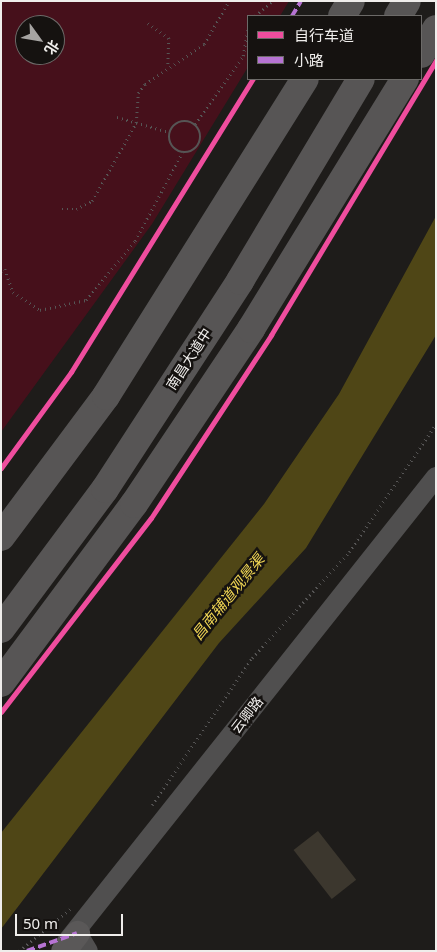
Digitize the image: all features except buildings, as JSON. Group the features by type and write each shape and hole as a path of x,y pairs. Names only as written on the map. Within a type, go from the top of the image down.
{"highway":[{"path":"343,15 351,1"},
{"path":"399,15 408,1"},
{"path":"422,52 436,29"},
{"path":"1,537 106,396 304,80"},
{"name":"南昌大道中","path":"1,630 110,481 240,281 360,80"},
{"path":"1,683 134,504 246,337 404,80"}],"street":[{"name":"云卿路","path":"58,951 76,945 436,477"}],"path":[{"path":"62,209 76,209 92,200 136,123 138,93 168,65 204,44 229,1"},
{"path":"256,15 272,1"},
{"path":"148,23 169,38 168,65"},
{"path":"195,124 243,56 247,34"},
{"path":"117,117 169,132"},
{"path":"169,132 179,122 195,124"},
{"path":"182,153 193,151 200,142 195,124"},
{"path":"169,132 170,143 182,153"},
{"path":"1,270 5,269 13,292 40,310 86,300 135,241 182,153"},
{"path":"150,808 252,658 349,552 436,424"},
{"path":"19,951 73,907"}],"shaded area":[{"path":"1,1 289,1 281,15 247,15 247,69 152,224 1,432"}],"water":[{"name":"昌南辅道观景渠","path":"436,216 436,335 306,548 219,643 1,929 1,833 264,504 339,394"}],"marked path":[{"path":"293,15 301,1"},
{"path":"27,951 77,933"}],"cycle path":[{"path":"1,712 151,518 271,335 436,60"},
{"path":"1,468 71,372 252,80"}]}
